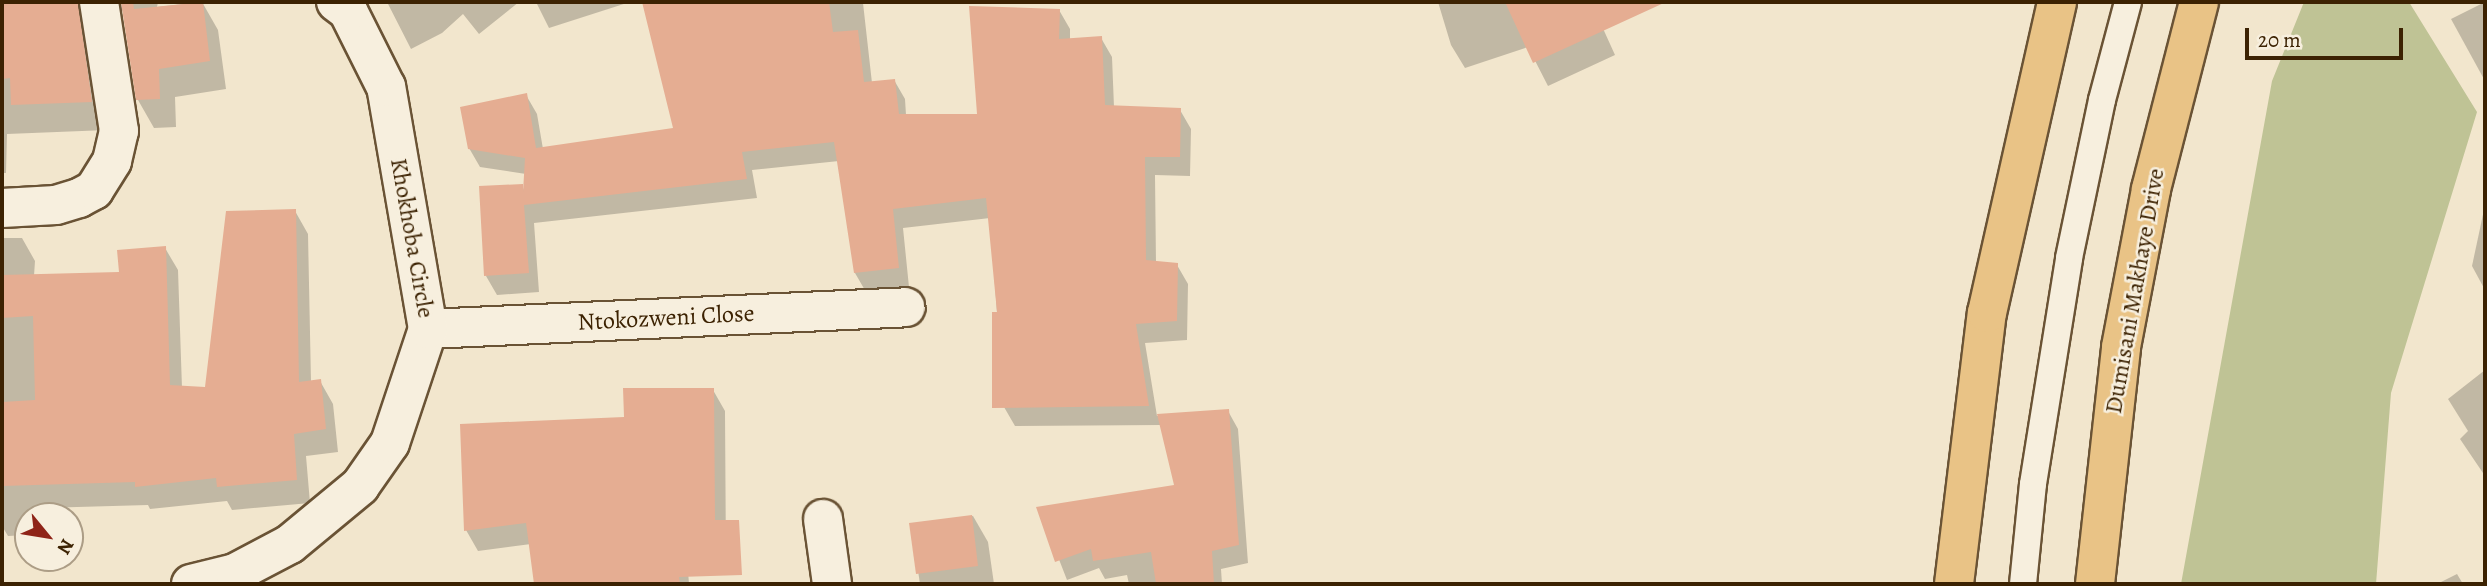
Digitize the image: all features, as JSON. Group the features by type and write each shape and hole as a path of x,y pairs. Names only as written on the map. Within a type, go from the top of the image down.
{"main road":[{"path":"1954,584 1987,313 2057,2"},
{"name":"Dumisani Makhaye Drive","path":"2095,584 2121,347 2151,189 2199,2"}],"street":[{"path":"2,208 56,205 79,198 94,190 112,161 118,131 99,2"},
{"name":"Khokhoba Circle","path":"191,584 235,573 290,544 360,486 390,443 428,330 386,87 348,11 336,2"},
{"name":"Ntokozweni Close","path":"428,330 905,307"},
{"path":"823,520 832,584"}],"lane":[{"path":"2024,584 2033,484 2067,270 2102,100 2128,2"}],"green space":[{"path":"2304,2 2409,2 2477,112 2391,393 2376,584 2181,584 2272,81"}],"building":[{"path":"2,2 78,2 92,102 11,105 10,78 2,79"},
{"path":"121,2 133,2 134,9 203,2 210,61 159,69 160,99 136,100"},
{"path":"642,2 829,2 833,32 858,30 864,82 895,79 899,114 977,114 969,6 1060,9 1059,39 1102,36 1105,105 1181,108 1180,157 1145,157 1146,260 1178,263 1177,321 1136,324 1149,406 992,408 992,312 997,312 986,198 893,209 899,268 854,273 834,142 742,152 747,179 524,205 529,273 484,276 479,186 523,184 523,192 525,158 468,149 460,107 527,93 536,148 673,128"},
{"path":"1505,2 1666,2 1533,63"},
{"path":"296,209 299,382 321,379 326,429 294,434 297,480 217,487 216,478 135,487 135,482 2,486 2,402 35,400 33,316 2,318 2,275 119,272 117,250 166,246 170,385 205,387 226,211"},
{"path":"623,388 714,388 715,520 739,520 742,575 679,577 680,584 534,584 526,523 464,531 460,424 624,417"},
{"path":"1229,409 1239,545 1212,551 1214,584 1156,584 1151,552 1093,561 1091,549 1055,562 1036,507 1174,485 1157,414"},
{"path":"972,515 978,566 916,574 909,523"}]}
